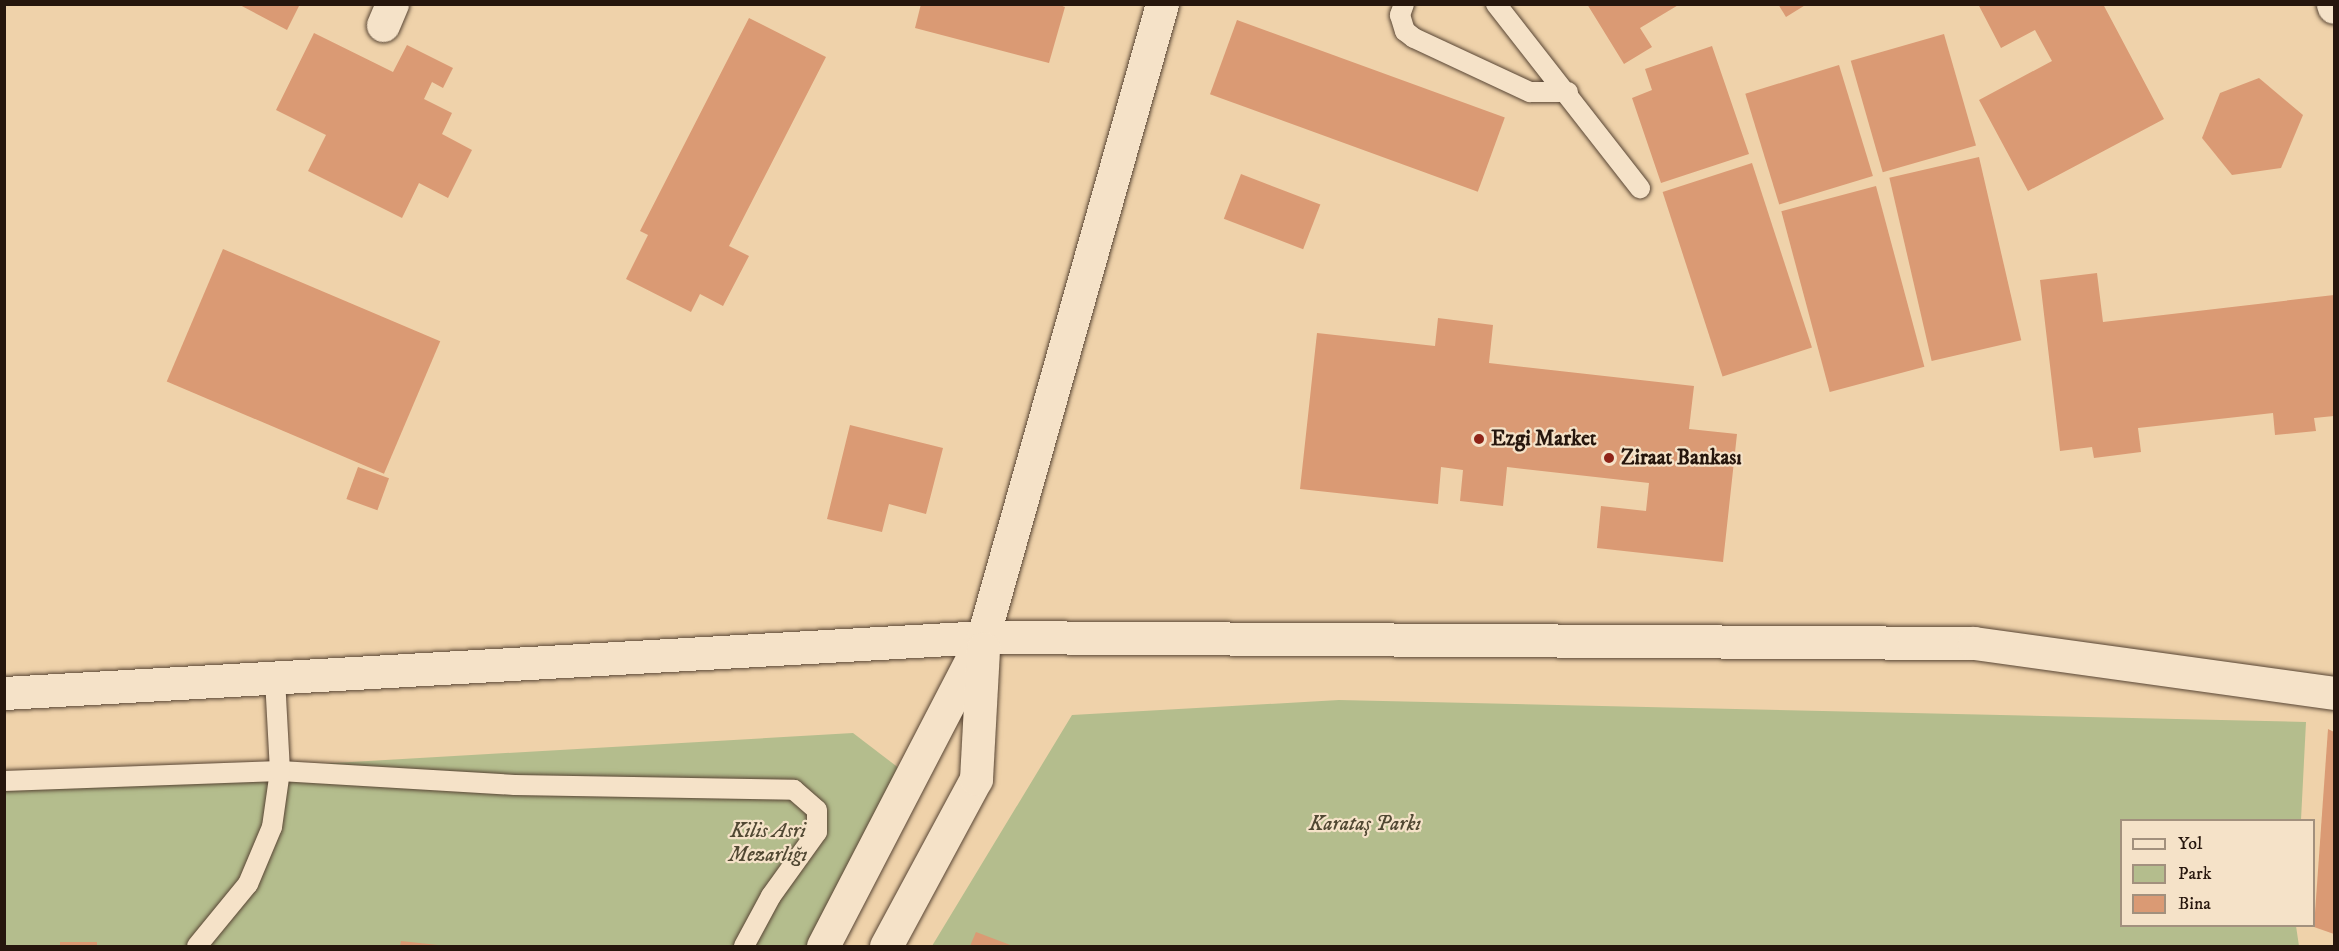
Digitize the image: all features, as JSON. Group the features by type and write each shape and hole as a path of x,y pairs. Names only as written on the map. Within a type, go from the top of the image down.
{"street":[{"path":"823,946 983,637 1162,4"},
{"path":"886,946 976,779 983,637"},
{"path":"4,693 983,637 1974,643 2334,693"}],"lane":[{"path":"1404,4 1400,15 1405,31 1414,38 1530,92 1569,92"},
{"path":"1496,4 1569,92 1640,188"},
{"path":"197,946 230,910 262,856 278,799 280,771 275,678"},
{"path":"4,781 280,771 514,786 794,790 817,810 817,832 771,896 744,946"}],"green space":[{"name":"Karataş Parkı","path":"1339,700 2306,722 2301,819 2120,819 2120,927 2296,927 2299,946 932,946 1072,715"},
{"name":"Kilis Asri Mezarlığı","path":"853,733 921,785 831,946 5,946 5,782"}],"building":[{"path":"238,4 300,4 287,30"},
{"path":"921,4 1057,4 1065,7 1049,63 915,28"},
{"path":"1587,4 1680,4 1640,28 1652,47 1624,64"},
{"path":"1778,4 1807,4 1786,17"},
{"path":"1978,4 2103,4 2164,119 2028,191 1979,100 2052,61 2035,30 2001,48"},
{"path":"749,18 826,57 729,246 749,256 723,306 700,294 691,312 626,279 648,235 640,231"},
{"path":"1237,20 1505,117 1478,192 1210,94"},
{"path":"314,33 393,72 407,45 453,68 443,88 432,82 424,99 452,113 442,134 472,150 448,198 419,183 402,218 308,171 326,135 276,110"},
{"path":"1944,34 1976,146 1883,172 1851,61"},
{"path":"1712,46 1749,154 1661,183 1632,98 1652,90 1645,69"},
{"path":"1839,65 1873,176 1779,205 1745,94"},
{"path":"2259,78 2303,115 2281,168 2232,175 2202,138 2220,93"},
{"path":"1979,157 2021,340 1932,361 1889,178"},
{"path":"1752,163 1812,348 1723,377 1663,192"},
{"path":"1241,174 1320,204 1303,249 1224,219"},
{"path":"1876,186 1924,367 1830,392 1781,211"},
{"path":"223,249 440,341 384,474 167,382"},
{"path":"2097,273 2103,322 2334,295 2334,416 2314,418 2316,431 2275,435 2273,413 2138,428 2141,452 2094,458 2092,447 2060,451 2040,280"},
{"path":"1438,318 1493,325 1489,363 1694,386 1689,429 1737,434 1723,562 1597,548 1601,506 1646,511 1649,483 1507,467 1503,506 1460,501 1463,470 1441,467 1438,504 1300,489 1317,333 1435,346"},
{"path":"850,425 943,448 926,514 889,504 882,532 827,519"},
{"path":"358,467 389,478 377,510 346,499"},
{"path":"2328,729 2334,732 2334,934 2314,927"},
{"path":"976,932 1013,946 970,946"},
{"path":"401,941 438,945 438,946 400,946"},
{"path":"60,942 97,942 97,946 60,946"}],"place":[{"name":"Ezgi Market","path":"1479,439"},
{"name":"Ziraat Bankası","path":"1609,458"}]}
